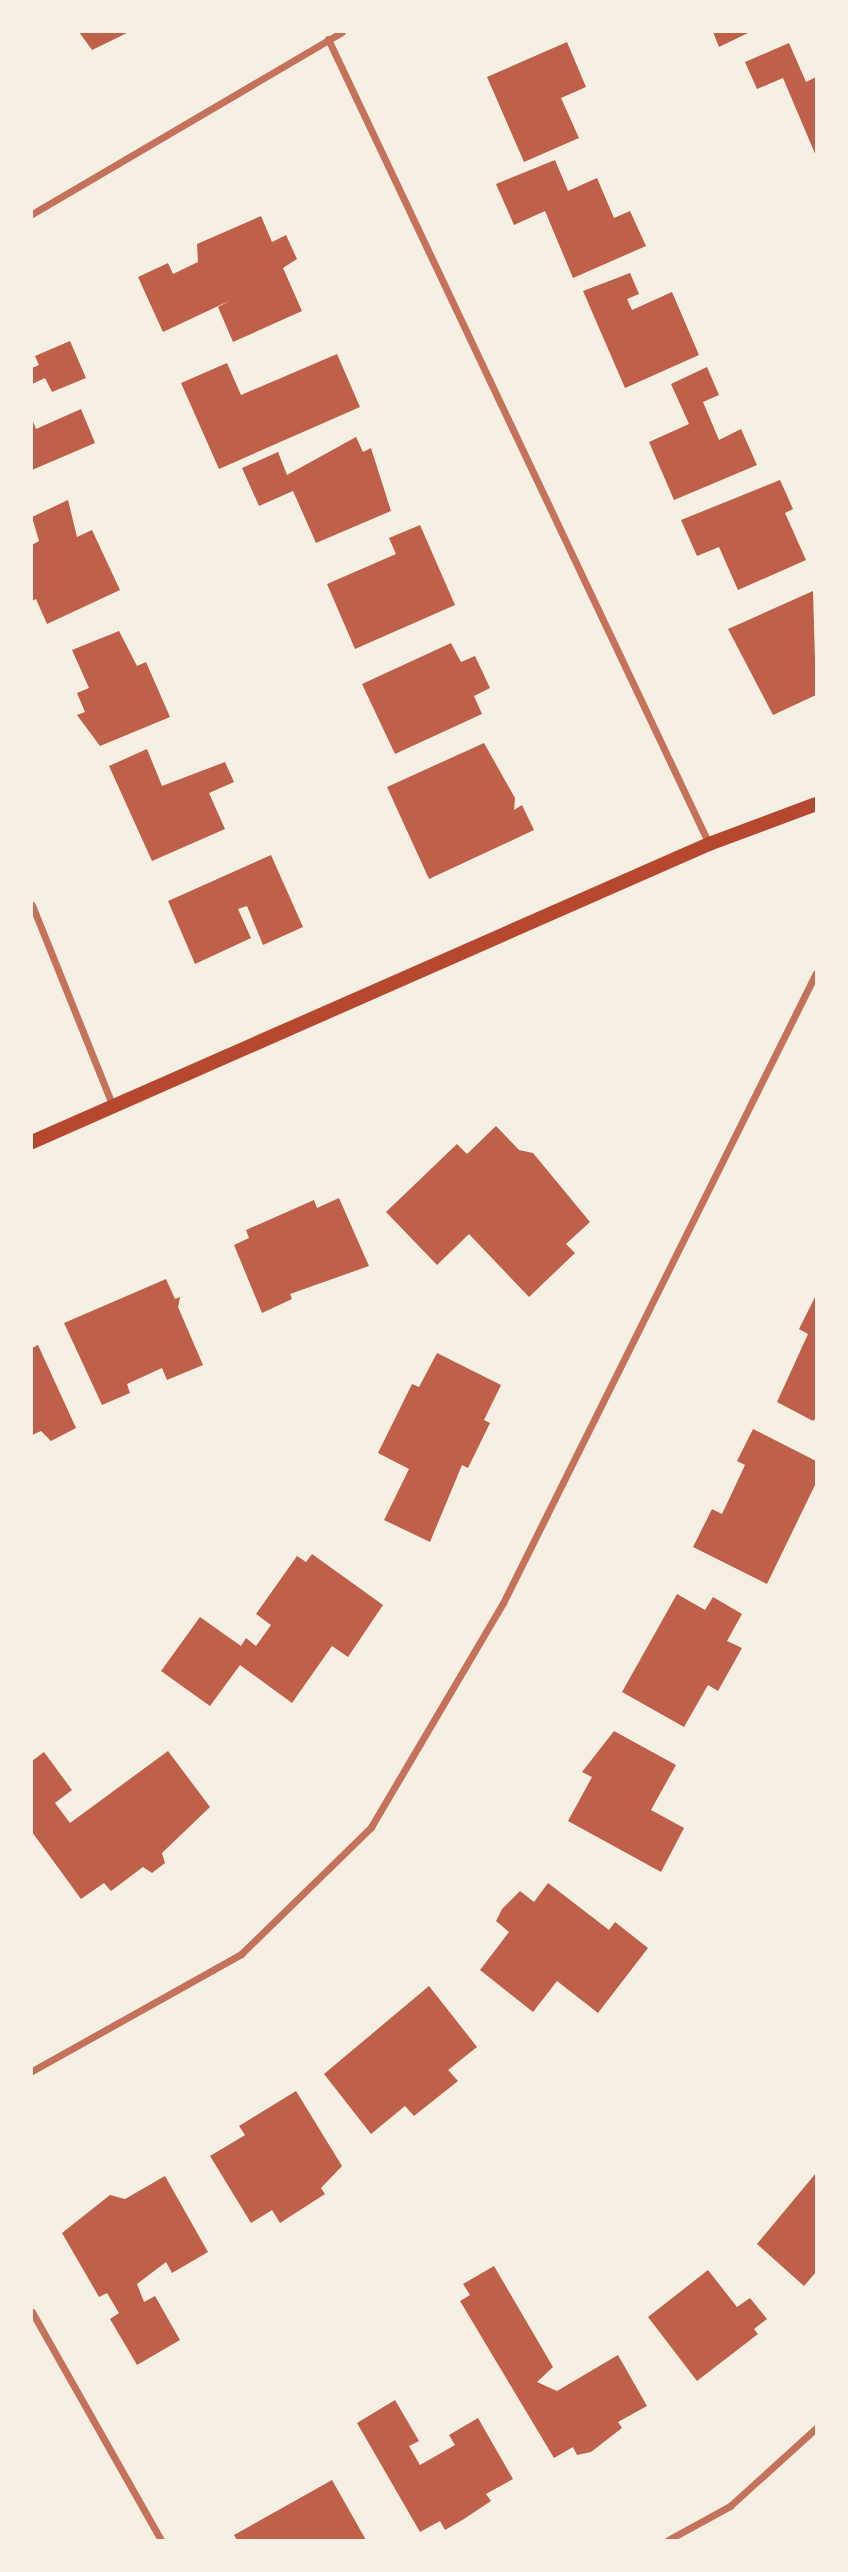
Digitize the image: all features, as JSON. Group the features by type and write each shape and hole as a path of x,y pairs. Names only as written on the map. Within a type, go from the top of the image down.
{"main road":[{"path":"32,1142 709,844 817,804"}],"street":[{"path":"32,214 342,32"},
{"path":"327,40 709,844"},
{"path":"32,905 114,1106"},
{"path":"32,2071 241,1954 371,1827 502,1603 817,972"},
{"path":"32,2312 161,2540"},
{"path":"668,2540 730,2506 817,2428"}],"building":[{"path":"79,32 129,32 92,50"},
{"path":"713,32 750,32 719,47"},
{"path":"567,42 586,87 561,98 579,138 524,162 487,77"},
{"path":"789,43 806,82 816,77 816,156 783,78 757,89 745,62"},
{"path":"555,160 568,191 597,178 614,218 630,211 646,246 573,278 545,211 514,225 496,184"},
{"path":"261,216 272,242 286,235 297,259 283,268 302,311 233,342 218,307 231,300 163,332 138,277 168,263 173,274 198,262 197,244"},
{"path":"630,273 639,294 627,299 632,310 672,292 699,355 625,388 583,291"},
{"path":"70,341 86,378 52,392 45,378 32,384 32,368 39,365 35,356"},
{"path":"337,354 360,407 219,469 181,383 227,363 241,395"},
{"path":"707,367 719,395 703,402 719,440 741,429 757,465 674,500 649,442 689,424 671,384"},
{"path":"81,409 95,443 32,470 32,419 36,429"},
{"path":"356,437 363,452 371,448 391,511 316,543 293,491 259,506 242,468 278,452 287,475"},
{"path":"780,480 793,509 785,513 806,560 738,590 719,547 697,556 681,520"},
{"path":"68,500 77,537 92,530 120,590 47,624 36,599 32,601 32,545 39,541 32,517"},
{"path":"420,525 455,605 355,649 327,584 396,554 389,538"},
{"path":"813,591 816,695 773,715 728,629"},
{"path":"119,631 137,666 146,662 170,717 100,746 77,715 85,712 77,693 89,688 72,650"},
{"path":"451,643 461,662 475,656 490,688 474,696 482,714 395,754 362,684"},
{"path":"484,743 515,798 514,810 522,805 534,830 429,879 387,787"},
{"path":"147,749 162,786 225,762 234,782 209,793 225,829 152,861 109,766"},
{"path":"271,855 303,927 263,945 247,906 238,909 251,938 195,964 168,901"},
{"path":"496,1126 519,1150 533,1153 590,1222 566,1244 575,1253 529,1297 469,1234 437,1265 386,1212 457,1144 467,1154"},
{"path":"339,1198 369,1266 290,1294 292,1299 262,1313 234,1245 249,1238 246,1230 314,1200 317,1208"},
{"path":"166,1279 175,1299 180,1297 178,1307 203,1365 167,1380 162,1368 127,1384 130,1393 102,1405 64,1323"},
{"path":"816,1295 816,1418 813,1421 777,1402 808,1334 799,1329"},
{"path":"38,1345 76,1428 51,1441 41,1431 32,1435 32,1348"},
{"path":"437,1353 501,1385 484,1420 490,1423 468,1468 462,1465 430,1542 384,1520 409,1469 378,1453 412,1384 419,1387"},
{"path":"753,1429 816,1461 816,1483 767,1584 693,1547 712,1509 722,1514 745,1465 737,1461"},
{"path":"312,1554 383,1605 348,1657 332,1646 292,1703 240,1665 210,1706 161,1671 200,1617 241,1646 246,1638 256,1646 271,1625 256,1614 297,1556 306,1562"},
{"path":"677,1594 705,1610 713,1597 742,1614 727,1641 742,1648 718,1691 708,1685 684,1727 622,1692"},
{"path":"614,1731 676,1765 651,1810 684,1828 661,1872 568,1821 592,1777 582,1772"},
{"path":"168,1751 210,1807 162,1853 165,1863 152,1873 143,1867 111,1891 104,1883 81,1899 32,1832 32,1761 44,1752 72,1790 55,1803 70,1823"},
{"path":"548,1883 609,1930 615,1922 648,1948 598,2013 557,1981 533,2012 480,1970 509,1932 496,1921 502,1909 520,1891 534,1902"},
{"path":"429,1986 477,2047 448,2070 458,2081 414,2116 405,2106 371,2134 324,2074"},
{"path":"296,2091 342,2166 321,2188 325,2194 280,2223 272,2210 251,2223 210,2156 245,2135 239,2126"},
{"path":"816,2173 816,2272 804,2286 757,2244"},
{"path":"165,2176 208,2252 172,2273 166,2262 137,2284 144,2302 155,2296 180,2340 137,2365 110,2319 119,2313 107,2293 99,2297 62,2233 110,2195 125,2199"},
{"path":"494,2266 553,2367 537,2382 557,2391 618,2355 647,2406 618,2422 622,2428 591,2452 577,2455 573,2447 554,2458 460,2301 470,2295 463,2284"},
{"path":"708,2270 737,2307 750,2298 767,2319 754,2329 758,2334 697,2381 648,2317"},
{"path":"395,2400 419,2441 409,2446 420,2465 455,2445 449,2435 478,2418 513,2479 486,2494 491,2501 445,2530 440,2521 420,2532 357,2423"},
{"path":"332,2480 366,2540 237,2540 234,2535"}]}
